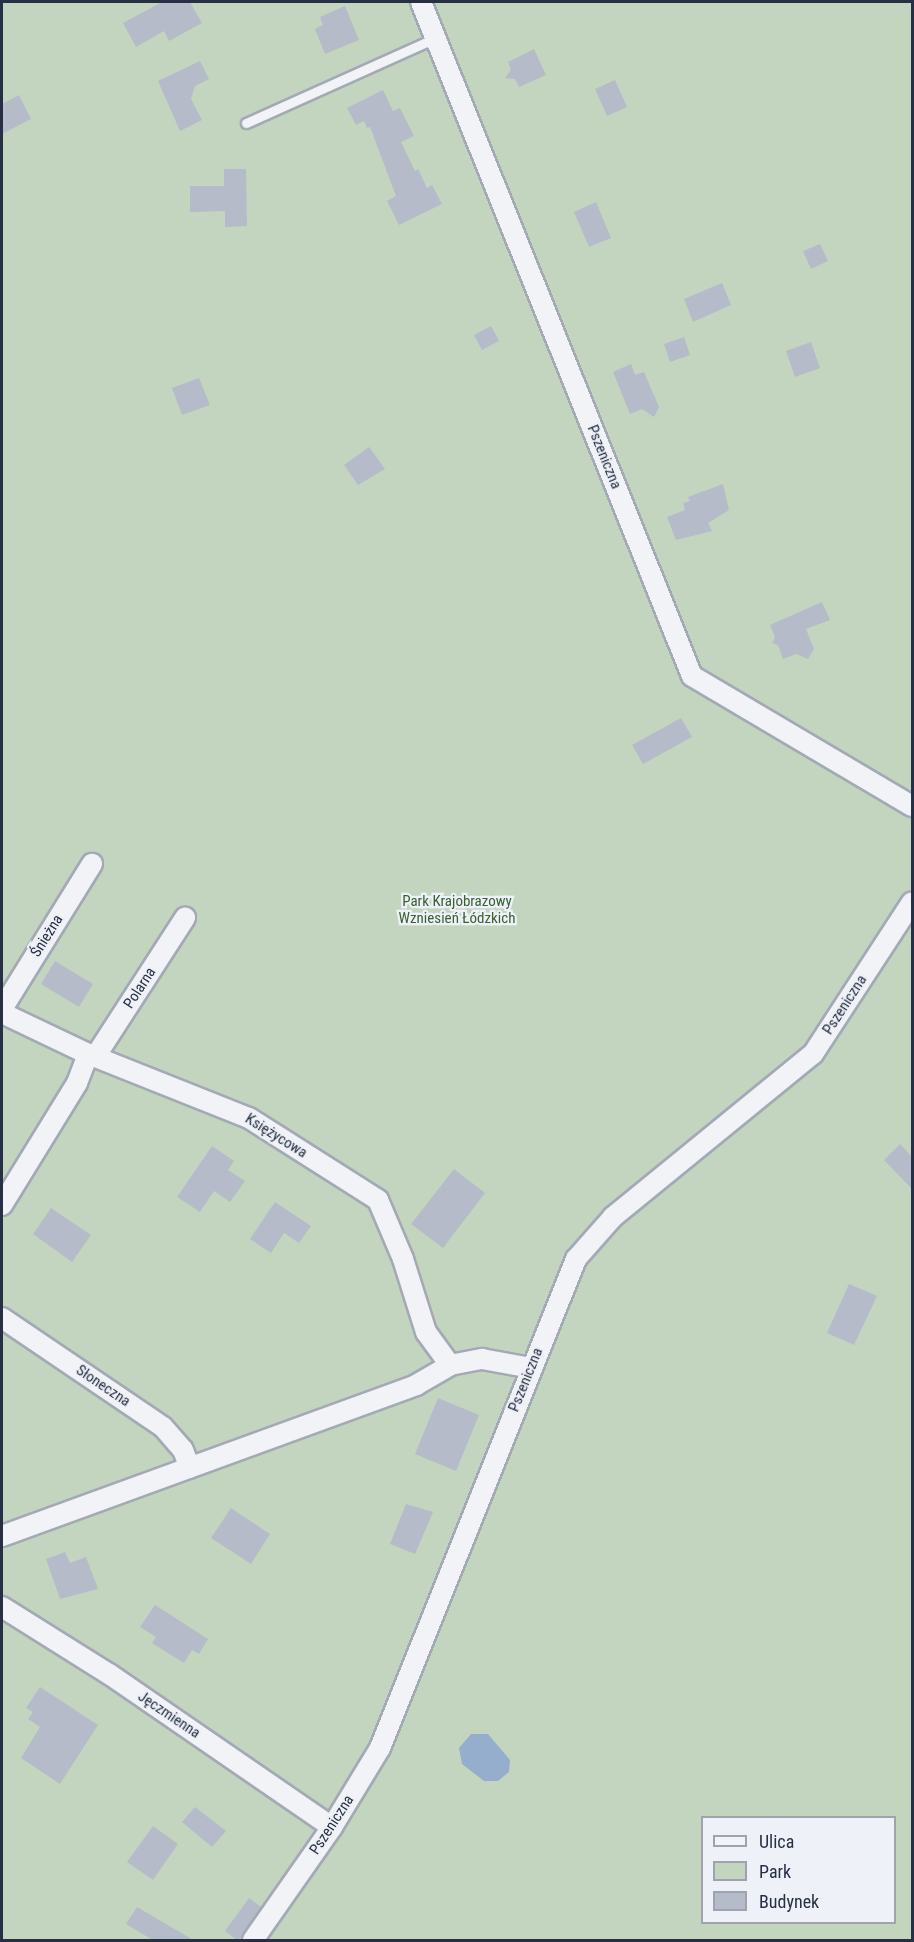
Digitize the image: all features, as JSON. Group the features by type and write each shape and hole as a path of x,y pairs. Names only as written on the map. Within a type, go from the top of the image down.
{"street":[{"name":"Pszeniczna","path":"421,2 692,676 912,806"},
{"name":"Śnieżna","path":"2,1009 92,864"},
{"name":"Pszeniczna","path":"253,1941 333,1827 380,1748 576,1259 613,1217 813,1054 912,902"},
{"name":"Polarna","path":"2,1205 77,1083 91,1056 185,918"},
{"name":"Księżycowa","path":"2,1014 91,1056 249,1118 378,1200 403,1259 426,1332 450,1365"},
{"name":"Słoneczna","path":"2,1318 163,1427 183,1450 190,1468"},
{"path":"2,1536 416,1385 450,1365 482,1359 531,1368"},
{"name":"Jęczmienna","path":"2,1607 109,1674 333,1827"}],"lane":[{"path":"246,123 436,37"}],"green space":[{"name":"Park Krajobrazowy Wzniesień Łódzkich","path":"2,2 912,2 912,1940 2,1940"}],"water":[{"path":"471,1734 488,1734 510,1760 509,1772 498,1781 484,1781 462,1764 459,1748"}],"building":[{"path":"162,2 190,2 202,23 169,41 164,31 136,47 123,23"},
{"path":"345,6 359,40 325,54 315,29 323,25 320,17"},
{"path":"534,49 546,75 519,87 515,79 505,78 511,70 508,62"},
{"path":"200,61 209,79 195,86 191,99 202,120 180,131 158,81"},
{"path":"615,80 627,107 607,116 595,89"},
{"path":"383,90 393,111 400,108 414,136 401,142 415,171 418,169 427,188 432,185 442,204 399,225 387,201 396,196 370,127 367,128 364,121 356,125 347,108"},
{"path":"19,95 31,119 2,134 2,104"},
{"path":"224,169 246,169 247,226 225,227 225,211 190,212 190,186 224,186"},
{"path":"596,202 611,238 589,247 574,212"},
{"path":"820,244 828,261 811,269 803,251"},
{"path":"722,283 731,305 693,322 684,299"},
{"path":"491,326 499,341 482,350 474,335"},
{"path":"684,337 690,355 670,362 664,344"},
{"path":"811,342 820,368 795,377 786,351"},
{"path":"631,364 635,375 644,372 659,407 654,417 642,409 630,414 613,372"},
{"path":"199,378 210,405 182,415 172,388"},
{"path":"369,447 385,469 358,485 344,465"},
{"path":"723,484 729,510 708,523 712,531 676,540 667,517 685,510 683,503 690,501 688,497"},
{"path":"822,602 830,620 806,629 814,649 808,659 796,654 783,659 778,645 772,643 775,637 770,625"},
{"path":"681,718 692,737 643,764 632,745"},
{"path":"55,961 93,984 79,1007 41,984"},
{"path":"900,1144 912,1157 912,1189 884,1160"},
{"path":"212,1146 234,1161 228,1170 245,1181 230,1202 214,1191 200,1212 177,1197"},
{"path":"454,1169 485,1193 443,1248 411,1224"},
{"path":"275,1202 311,1226 299,1243 284,1233 271,1253 250,1239"},
{"path":"51,1208 91,1235 72,1262 33,1234"},
{"path":"849,1284 877,1296 854,1345 827,1333"},
{"path":"438,1398 479,1415 456,1471 415,1454"},
{"path":"406,1504 433,1512 415,1554 390,1544"},
{"path":"231,1508 270,1534 251,1564 211,1538"},
{"path":"65,1552 70,1563 86,1557 98,1589 60,1599 46,1559"},
{"path":"155,1605 208,1639 199,1654 192,1650 184,1663 152,1643 156,1637 140,1627"},
{"path":"40,1687 98,1725 60,1784 21,1758 40,1727 28,1719 33,1712 26,1708"},
{"path":"195,1807 226,1831 212,1847 182,1822"},
{"path":"153,1826 178,1844 153,1880 127,1862"},
{"path":"249,1898 261,1907 238,1941 225,1931"},
{"path":"137,1907 195,1941 154,1941 126,1924"}]}
